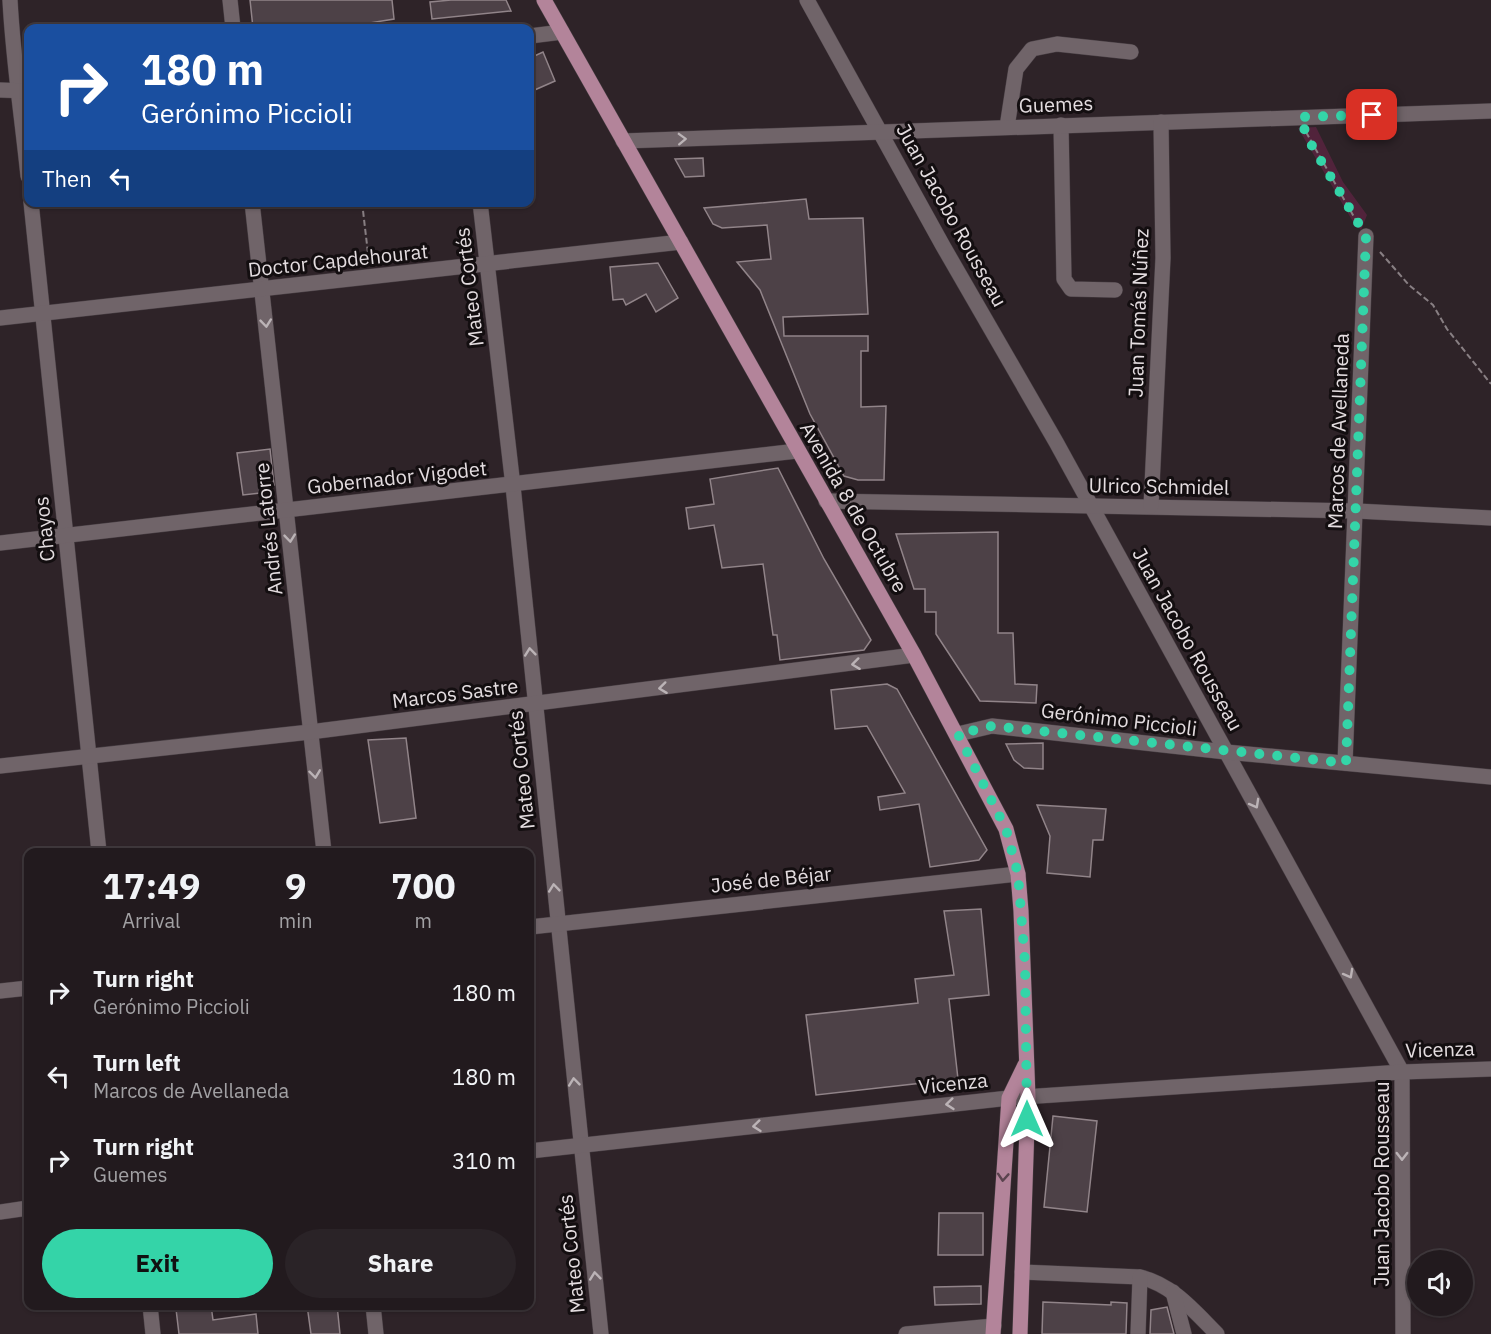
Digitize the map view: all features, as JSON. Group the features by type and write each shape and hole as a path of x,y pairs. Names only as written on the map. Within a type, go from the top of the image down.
{"main road":[{"name":"Avenida 8 de Octubre","path":"544,0 914,655 958,734 1006,829 1018,874 1025,962 1025,1065 1028,1097 1020,1334"},
{"name":"Avenida 8 de Octubre","path":"994,1330 1009,1098 1025,1065"}],"street":[{"path":"0,90 24,91 13,58 10,0"},
{"path":"230,0 233,24"},
{"name":"Juan Jacobo Rousseau","path":"807,0 943,246 1091,506 1402,1072 1403,1334"},
{"path":"534,36 562,32"},
{"path":"1008,127 1016,69 1032,49 1057,44 1131,52"},
{"name":"Guemes","path":"623,141 1491,111"},
{"name":"Juan Tomás Núñez","path":"1151,506 1163,258 1161,122"},
{"path":"1061,125 1065,279 1071,289 1115,290"},
{"name":"Chayos","path":"32,207 99,848"},
{"name":"Andrés Latorre","path":"253,207 324,848"},
{"name":"Mateo Cortés","path":"481,207 513,486 601,1334"},
{"name":"Marcos de Avellaneda","path":"1346,763 1366,236"},
{"name":"Doctor Capdehourat","path":"0,318 681,242"},
{"name":"Gobernador Vigodet","path":"0,543 513,486 798,451"},
{"name":"Ulrico Schmidel","path":"826,501 1357,511 1491,518"},
{"name":"Marcos Sastre","path":"0,766 310,732 898,659 914,655"},
{"name":"Gerónimo Piccioli","path":"958,734 992,726 1226,752 1491,777"},
{"name":"José de Béjar","path":"534,927 1018,874"},
{"path":"0,991 24,988"},
{"name":"Vicenza","path":"534,1151 1009,1098 1402,1072 1491,1069"},
{"path":"0,1212 24,1209"},
{"path":"1022,1272 1140,1277 1158,1281 1173,1292 1217,1334"},
{"path":"1138,1334 1140,1277"},
{"path":"1173,1292 1184,1334"},
{"path":"151,1310 153,1334"},
{"path":"374,1310 376,1334"},
{"path":"906,1334 994,1330"}],"path":[{"path":"1300,117 1308,139 1366,236 1409,285 1433,305 1447,329 1491,384"},
{"path":"363,207 370,278"}],"shaded area":[{"path":"1316,127 1343,182 1367,215 1361,230 1352,220 1298,128"}],"building":[{"path":"250,0 392,0 394,19 369,24 253,24"},
{"path":"506,0 511,11 432,19 430,2"},
{"path":"543,52 555,81 534,90 534,56"},
{"path":"703,158 704,176 685,177 675,159"},
{"path":"806,199 809,219 863,218 868,314 783,317 784,336 868,336 868,351 861,351 861,407 886,406 884,480 858,480 844,476 810,414 760,290 737,262 771,259 767,225 722,228 713,224 704,208"},
{"path":"658,263 678,298 656,312 646,294 626,305 623,299 613,300 610,267"},
{"path":"270,449 274,485 268,492 243,495 237,453"},
{"path":"778,468 824,559 871,640 864,650 780,660 777,635 773,635 763,564 722,568 714,525 689,529 686,508 714,504 710,479"},
{"path":"998,532 998,633 1013,633 1015,684 1037,685 1036,703 980,701 936,634 936,612 925,612 925,589 914,589 896,534"},
{"path":"887,684 897,689 987,850 979,860 930,867 919,804 880,810 878,797 905,793 867,726 835,729 831,690"},
{"path":"406,738 416,818 380,823 368,740"},
{"path":"1043,743 1043,769 1024,768 1014,760 1006,744"},
{"path":"1037,805 1106,809 1103,840 1093,840 1090,877 1047,873 1050,836"},
{"path":"981,909 989,995 949,999 958,1079 816,1095 806,1015 918,1003 915,979 954,975 944,911"},
{"path":"1053,1116 1097,1121 1087,1212 1044,1207"},
{"path":"939,1213 983,1213 983,1255 938,1255"},
{"path":"981,1286 981,1304 935,1305 934,1287"},
{"path":"1043,1302 1111,1305 1111,1302 1127,1303 1126,1334 1042,1334"},
{"path":"1167,1307 1174,1334 1150,1334 1151,1310"},
{"path":"176,1310 212,1310 213,1320 256,1314 258,1334 179,1334"},
{"path":"308,1310 338,1310 340,1334 311,1334"}],"route":[{"path":"1027,1119 1025,962 1018,874 1006,829 958,734 992,726 1346,763 1366,236 1308,139 1304,122 1300,117 1372,115"}]}
